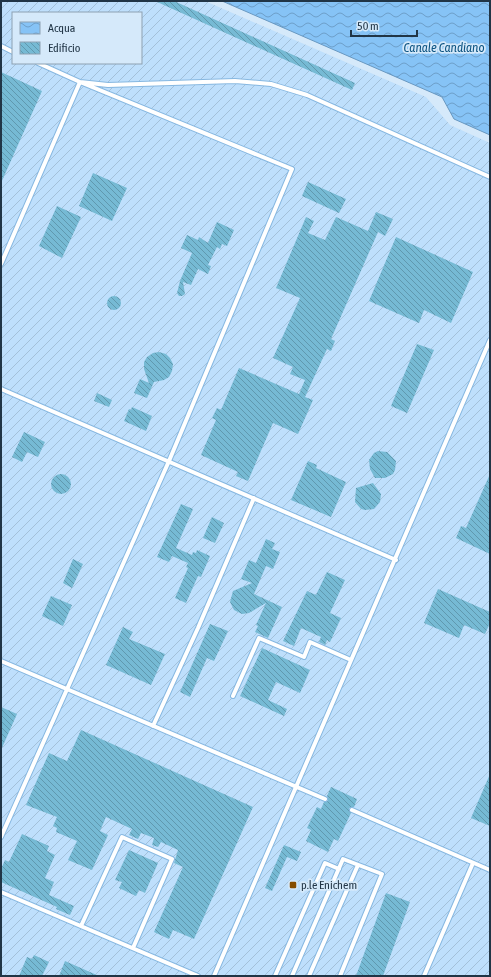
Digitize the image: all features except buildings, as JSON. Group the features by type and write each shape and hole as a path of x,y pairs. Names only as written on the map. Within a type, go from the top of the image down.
{"lane":[{"path":"1,46 12,52"},
{"path":"1,837 170,461 292,170 40,64"},
{"path":"80,82 108,85 235,81 271,84 308,95 490,177"},
{"path":"1,264 80,82"},
{"path":"214,976 294,787 396,560 490,340"},
{"path":"1,389 396,560"},
{"path":"153,726 198,628 254,498"},
{"path":"233,696 259,638 304,657 310,642 351,660"},
{"path":"1,661 325,799"},
{"path":"352,810 490,870"},
{"path":"81,926 122,837 172,859 133,948"},
{"path":"292,976 343,859 382,874 340,976"},
{"path":"424,976 473,862"},
{"path":"275,976 325,863 339,869"},
{"path":"309,976 358,865"},
{"path":"1,892 198,976"}],"shaded area":[{"path":"1,1 205,1 426,97 450,125 490,143 490,976 1,976"}],"water":[{"name":"Canale Candiano","path":"222,1 490,1 490,135 454,119 442,97"}],"place":[{"name":"p.le Enichem","path":"293,885"}]}
